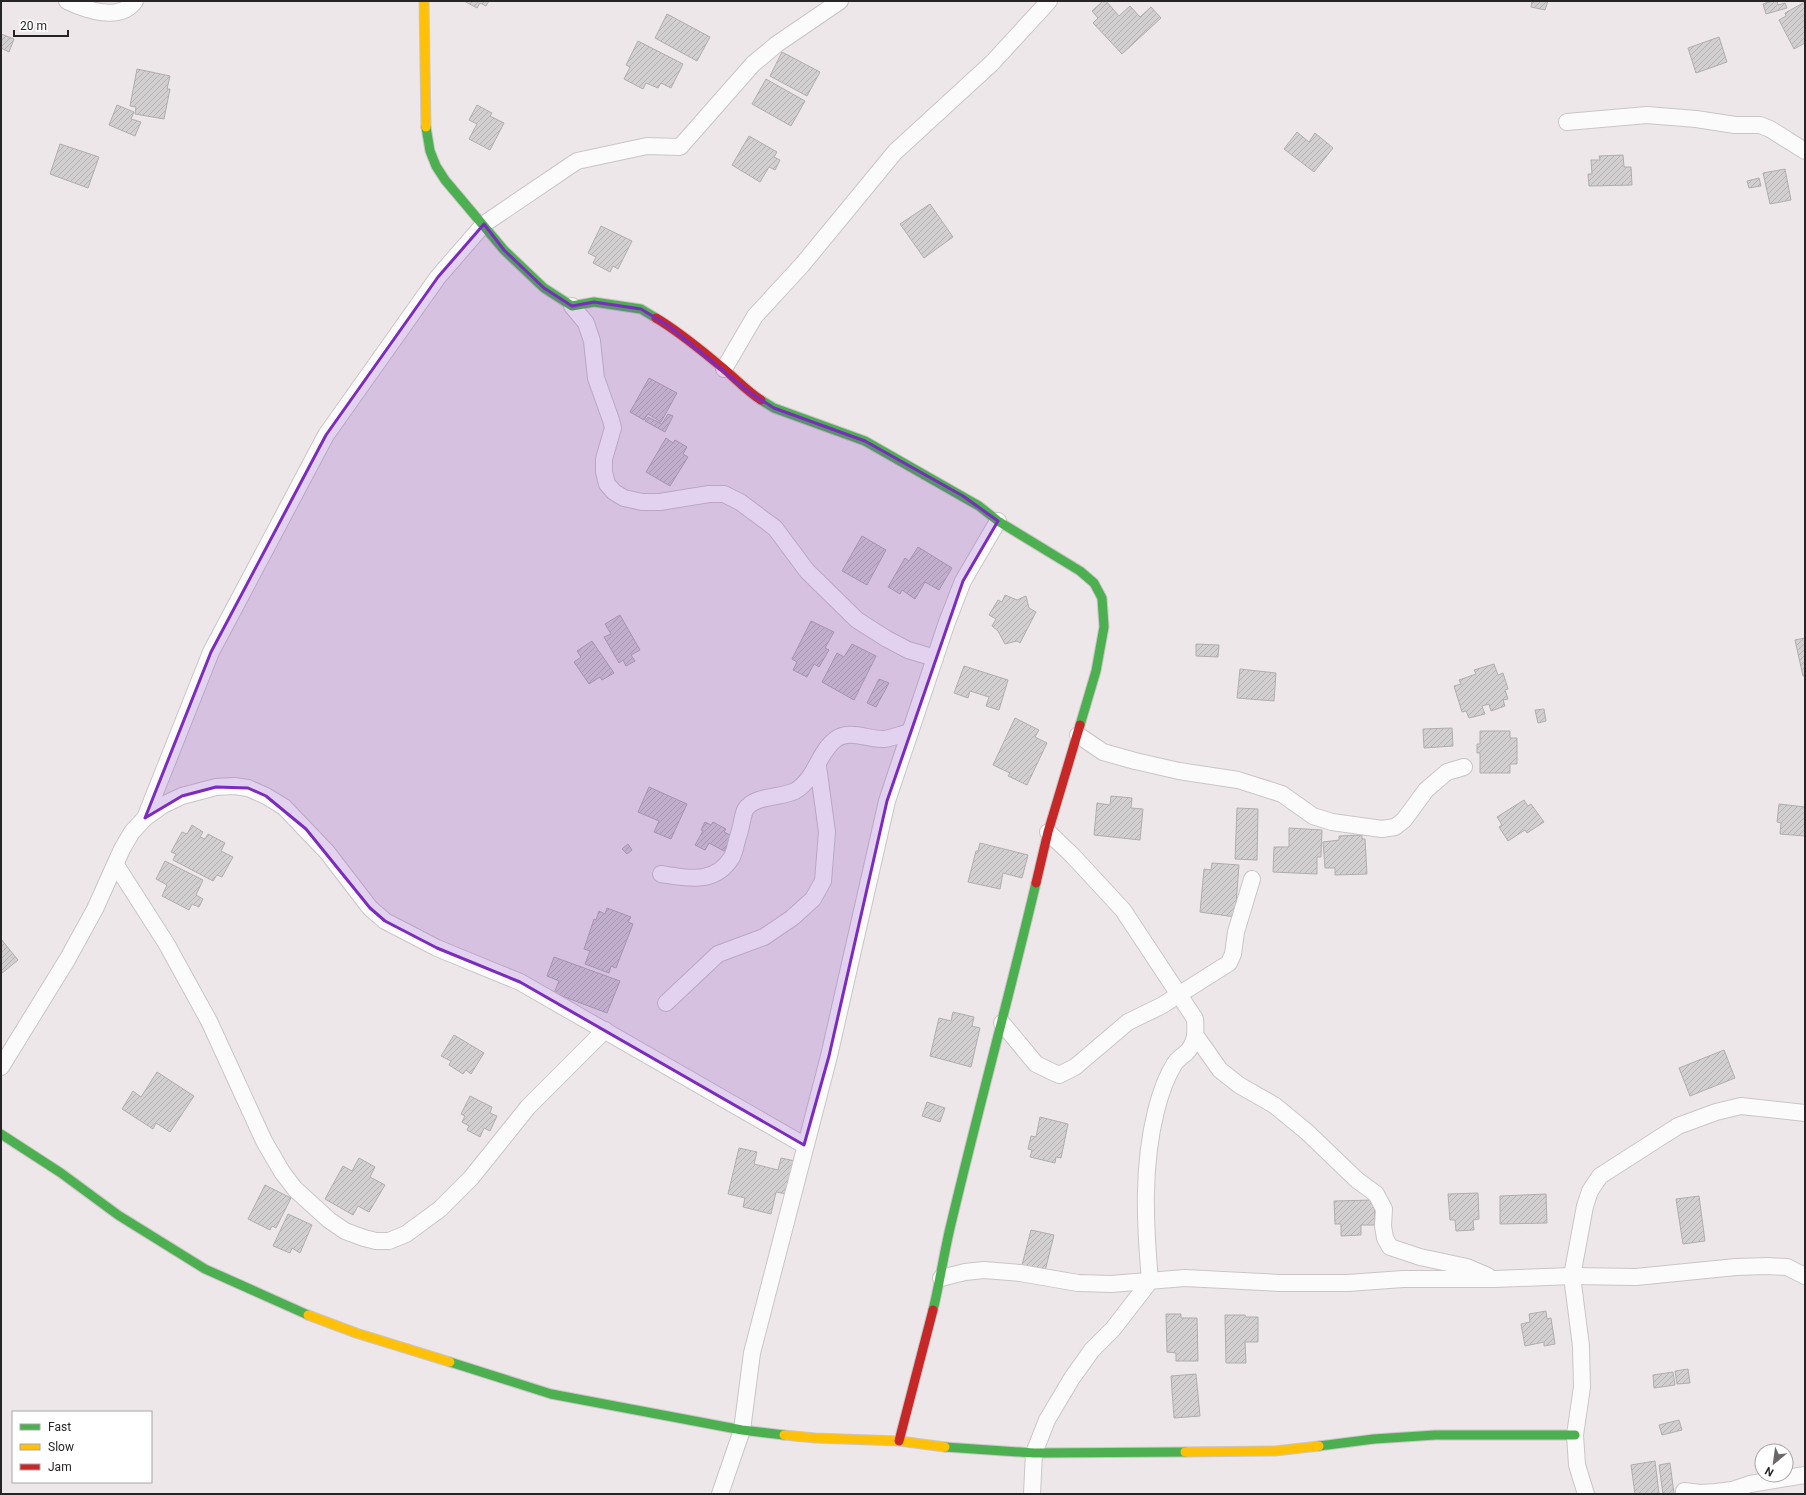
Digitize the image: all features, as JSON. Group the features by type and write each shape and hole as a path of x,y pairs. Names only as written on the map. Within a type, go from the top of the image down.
{"street":[{"path":"67,1 85,9 105,13 130,7 135,1"},
{"path":"424,1 425,123 430,151 436,166 445,180 484,224 504,250 544,288 572,306 586,323 592,341 596,378 613,428 604,459 604,472 607,484 614,492 624,498 642,502 660,502 709,494 724,494 740,502 775,528 807,571 857,620 887,640 908,650 935,658"},
{"path":"145,818 210,652 326,435 438,277 484,224 577,161 647,146 680,147 753,64 777,44 840,1"},
{"path":"724,369 755,316 802,266 895,152 992,63 1049,1"},
{"path":"1567,122 1647,115 1696,119 1734,125 1760,125 1770,129 1805,150"},
{"path":"572,306 594,302 640,309 669,326 724,369 749,392 774,408 865,441 968,499 998,521 1080,571 1094,583 1102,598 1104,627 1096,671 1048,832 1002,1023 950,1226 941,1278 899,1440"},
{"path":"720,1494 742,1430 752,1353 828,1056 887,801 935,658 963,581 998,521"},
{"path":"661,874 688,878 704,878 720,872 732,856 746,810 758,800 776,797 795,790 809,779 818,766 825,751 836,739 846,735 884,739 910,732"},
{"path":"1078,735 1103,752 1179,771 1238,780 1282,794 1313,816 1332,822 1382,829 1395,827 1404,820 1426,790 1447,772 1464,767"},
{"path":"666,1003 718,954 764,937 792,918 813,899 823,881 827,832 818,766"},
{"path":"1,1067 95,909 122,849 132,832 145,818 182,796 216,787 234,786 248,788 266,796 284,807 327,852 370,908 385,921 437,948 520,982 605,1030 676,1073 804,1145"},
{"path":"1032,1494 1034,1453 1047,1420 1072,1378 1092,1350 1112,1329 1150,1281 1145,1210 1148,1152 1156,1111 1167,1079 1175,1063 1191,1048 1196,1036 1195,1019 1123,910 1073,856 1048,832"},
{"path":"116,865 166,942 206,1015 264,1142 282,1172 295,1188 329,1220 345,1231 364,1238 376,1241 389,1241 406,1234 440,1209 471,1178 528,1107 605,1030"},
{"path":"1002,1023 1036,1064 1059,1075 1075,1067 1128,1022 1180,995 1229,963 1233,954 1236,932 1252,879"},
{"path":"1196,1036 1220,1070 1239,1085 1274,1105 1307,1132 1357,1180 1376,1194 1384,1209 1383,1226 1385,1238 1390,1247 1420,1257 1468,1267 1495,1280"},
{"path":"1586,1494 1577,1465 1575,1435 1582,1387 1581,1346 1572,1276 1585,1206 1590,1191 1600,1176 1678,1126 1716,1112 1741,1106 1805,1113"},
{"path":"1,1134 61,1173 118,1215 205,1269 316,1318 363,1336 551,1394 742,1430 815,1438 899,1440 959,1449 1034,1453 1275,1451 1374,1439 1435,1435 1575,1435"},
{"path":"941,1278 966,1272 984,1270 1078,1283 1111,1284 1185,1278 1280,1283 1348,1283 1403,1280 1495,1280 1572,1276 1636,1277 1736,1267 1767,1266 1787,1267 1805,1276"},
{"path":"1684,1490 1700,1494 1732,1490 1750,1484 1805,1476"}],"highlighted area":[{"path":"484,224 504,250 544,288 572,306 594,302 641,309 669,326 749,392 774,408 865,441 963,496 998,521 963,581 887,801 829,1056 804,1145 520,982 437,948 385,921 370,908 306,829 266,796 248,788 216,787 182,796 145,818 211,652 326,435 438,277"}],"building":[{"path":"464,1 489,1 486,6 480,3 477,8"},
{"path":"1103,1 1106,1 1119,16 1130,6 1140,17 1151,7 1161,18 1122,54 1093,23 1098,18 1092,11"},
{"path":"1532,1 1548,1 1545,10 1531,7"},
{"path":"1777,1 1778,5 1785,3 1787,8 1766,14 1763,4"},
{"path":"1805,2 1805,43 1794,49 1779,20 1786,16 1785,13"},
{"path":"667,14 710,37 697,61 655,38"},
{"path":"1,34 14,39 9,52 1,48"},
{"path":"1719,37 1727,62 1696,73 1688,48"},
{"path":"638,41 683,64 671,88 661,83 658,88 646,83 643,89 624,79 630,67 626,65"},
{"path":"782,52 820,72 807,96 770,76"},
{"path":"137,69 170,76 167,89 170,89 164,119 135,114 136,107 130,106"},
{"path":"766,79 805,101 791,126 752,104"},
{"path":"117,105 134,112 131,119 141,122 135,136 109,125"},
{"path":"477,105 492,113 490,116 504,123 490,150 469,139 477,124 469,120"},
{"path":"1297,132 1309,142 1315,133 1333,148 1314,172 1284,149"},
{"path":"749,136 777,152 774,157 780,160 775,170 769,167 760,182 732,165"},
{"path":"60,144 99,157 88,188 50,174"},
{"path":"1623,155 1624,167 1631,167 1632,185 1589,186 1588,174 1592,174 1591,160 1600,160 1599,156"},
{"path":"1785,169 1791,200 1770,204 1763,173"},
{"path":"1759,178 1761,186 1749,188 1747,181"},
{"path":"930,204 953,237 924,258 900,224"},
{"path":"601,226 632,241 618,269 613,266 610,272 593,263 596,257 588,253"},
{"path":"649,378 677,393 661,422 648,414 644,420 630,412"},
{"path":"668,414 673,416 665,432 645,421 648,417 662,424"},
{"path":"666,438 673,443 675,440 687,447 683,454 688,457 670,486 646,472"},
{"path":"862,536 886,550 867,585 842,571"},
{"path":"918,547 952,568 939,590 925,582 915,599 902,590 900,594 888,587 905,558 909,561"},
{"path":"1005,595 1017,600 1026,596 1029,608 1036,612 1020,643 1017,641 1005,644 998,631 992,626 996,619 989,615 998,600 1002,602"},
{"path":"620,615 640,650 631,655 635,661 626,666 623,660 619,663 604,637 611,634 605,624"},
{"path":"811,621 834,632 825,648 829,650 819,667 814,664 807,677 793,670 797,662 792,659"},
{"path":"1805,638 1805,676 1803,676 1795,640"},
{"path":"592,641 614,673 602,680 600,677 589,684 574,662 581,657 577,651"},
{"path":"852,644 876,656 854,700 822,682 837,653 844,657"},
{"path":"1196,644 1219,645 1218,657 1196,656"},
{"path":"1494,664 1498,675 1503,673 1508,689 1505,690 1508,699 1503,700 1505,706 1491,711 1489,704 1482,706 1485,714 1469,718 1466,711 1462,712 1454,686 1461,684 1459,680 1476,674 1474,670"},
{"path":"964,666 1008,680 999,710 986,706 989,697 970,691 968,698 954,693"},
{"path":"1240,669 1276,673 1274,701 1237,698"},
{"path":"879,679 889,683 876,707 867,703"},
{"path":"1544,709 1546,721 1538,723 1535,710"},
{"path":"1015,718 1039,730 1035,737 1047,743 1027,785 1008,776 1010,773 993,765"},
{"path":"1452,728 1453,746 1424,748 1423,729"},
{"path":"1480,731 1510,731 1510,738 1517,738 1517,764 1510,764 1510,773 1480,773 1480,753 1477,753 1477,744 1480,744"},
{"path":"649,787 687,804 671,839 654,832 659,821 638,812"},
{"path":"1111,796 1132,798 1131,808 1143,809 1140,840 1094,835 1097,803 1110,805"},
{"path":"1524,800 1528,806 1531,804 1544,822 1527,833 1525,830 1508,841 1499,827 1502,825 1497,817"},
{"path":"1779,804 1805,807 1805,836 1780,834 1781,823 1777,822"},
{"path":"1237,808 1258,809 1257,860 1235,859"},
{"path":"705,822 711,825 713,822 726,829 724,832 732,836 724,851 709,843 705,850 695,845 703,831 701,830"},
{"path":"192,825 203,832 200,837 205,839 208,834 225,843 221,851 233,857 222,877 217,875 213,881 173,860 176,854 171,852 182,832 187,834"},
{"path":"1289,828 1322,830 1321,857 1317,857 1317,874 1273,872 1274,847 1289,847"},
{"path":"1362,835 1362,839 1365,839 1367,874 1335,875 1335,868 1325,868 1323,842 1339,840 1339,836"},
{"path":"980,843 1028,855 1022,878 1003,873 1000,889 968,882 976,851 978,851"},
{"path":"628,844 632,850 627,854 622,849"},
{"path":"165,861 203,880 196,895 203,899 199,907 192,904 189,910 162,896 167,885 156,879"},
{"path":"1212,863 1239,865 1235,917 1200,912 1204,869 1211,870"},
{"path":"607,908 631,917 628,922 633,924 616,968 611,966 609,973 585,964 590,951 584,949 594,919 596,920 599,911 605,914"},
{"path":"1,939 18,960 1,974"},
{"path":"554,957 620,981 607,1013 554,993 559,981 547,976"},
{"path":"953,1012 974,1017 972,1026 980,1028 971,1067 930,1056 939,1018 951,1021"},
{"path":"454,1035 484,1053 471,1074 466,1070 463,1074 449,1065 451,1061 441,1056"},
{"path":"1724,1050 1735,1078 1690,1096 1679,1068"},
{"path":"157,1072 194,1096 170,1132 156,1123 153,1129 122,1109 133,1091 141,1097"},
{"path":"470,1096 492,1107 490,1113 497,1116 490,1131 484,1128 480,1137 467,1130 469,1126 462,1122 465,1116 461,1114"},
{"path":"927,1102 945,1108 940,1122 922,1116"},
{"path":"1040,1117 1068,1124 1061,1158 1056,1157 1055,1163 1030,1157 1032,1150 1028,1149 1031,1136 1036,1137"},
{"path":"739,1148 757,1152 754,1164 778,1170 781,1158 795,1161 787,1194 776,1192 771,1214 743,1207 745,1198 728,1194"},
{"path":"359,1158 375,1167 370,1177 385,1185 369,1212 358,1206 353,1215 325,1199 343,1166 352,1171"},
{"path":"265,1185 291,1198 276,1228 272,1226 270,1230 248,1219"},
{"path":"1478,1193 1479,1219 1473,1220 1474,1230 1456,1231 1455,1220 1450,1220 1448,1194"},
{"path":"1546,1194 1547,1223 1500,1224 1500,1196"},
{"path":"1699,1196 1705,1241 1683,1244 1676,1199"},
{"path":"1374,1200 1375,1225 1361,1225 1361,1235 1341,1236 1341,1224 1335,1224 1334,1201"},
{"path":"288,1214 312,1225 300,1253 292,1248 290,1253 273,1246"},
{"path":"1031,1230 1054,1235 1045,1271 1022,1265"},
{"path":"1546,1311 1547,1319 1551,1318 1555,1344 1544,1346 1544,1342 1525,1346 1521,1324 1530,1322 1529,1314"},
{"path":"1166,1314 1181,1314 1181,1318 1197,1318 1198,1361 1176,1361 1176,1353 1167,1352"},
{"path":"1225,1315 1245,1315 1246,1317 1258,1317 1258,1342 1245,1342 1246,1363 1226,1363"},
{"path":"1688,1369 1690,1383 1677,1384 1675,1371"},
{"path":"1673,1372 1675,1385 1654,1388 1653,1375"},
{"path":"1196,1374 1200,1416 1174,1418 1171,1376"},
{"path":"1679,1420 1682,1430 1662,1435 1659,1425"},
{"path":"1655,1461 1659,1494 1635,1494 1631,1465"},
{"path":"1670,1463 1674,1494 1663,1494 1659,1465"}],"traffic: fast":[{"path":"426,127 430,151 436,166 445,180 504,250 544,288 572,306 594,302 641,309 656,318"},
{"path":"761,400 774,408 865,441 979,506 998,521 1080,571 1094,583 1102,598 1104,627 1096,671 1080,725"},
{"path":"933,1310 961,1181 1036,883"},
{"path":"1,1134 61,1173 118,1215 205,1269 308,1315"},
{"path":"450,1362 551,1394 742,1430 784,1435"},
{"path":"1319,1446 1374,1439 1435,1435 1575,1435"},
{"path":"945,1447 1034,1453 1185,1452"}],"traffic: slow":[{"path":"424,1 426,127"},
{"path":"308,1315 356,1333 450,1362"},
{"path":"784,1435 815,1438 899,1441 945,1447"},
{"path":"1185,1452 1275,1451 1319,1446"}],"traffic: jam":[{"path":"656,318 691,342 761,400"},
{"path":"1036,883 1048,832 1080,725"},
{"path":"899,1441 933,1310"}]}
